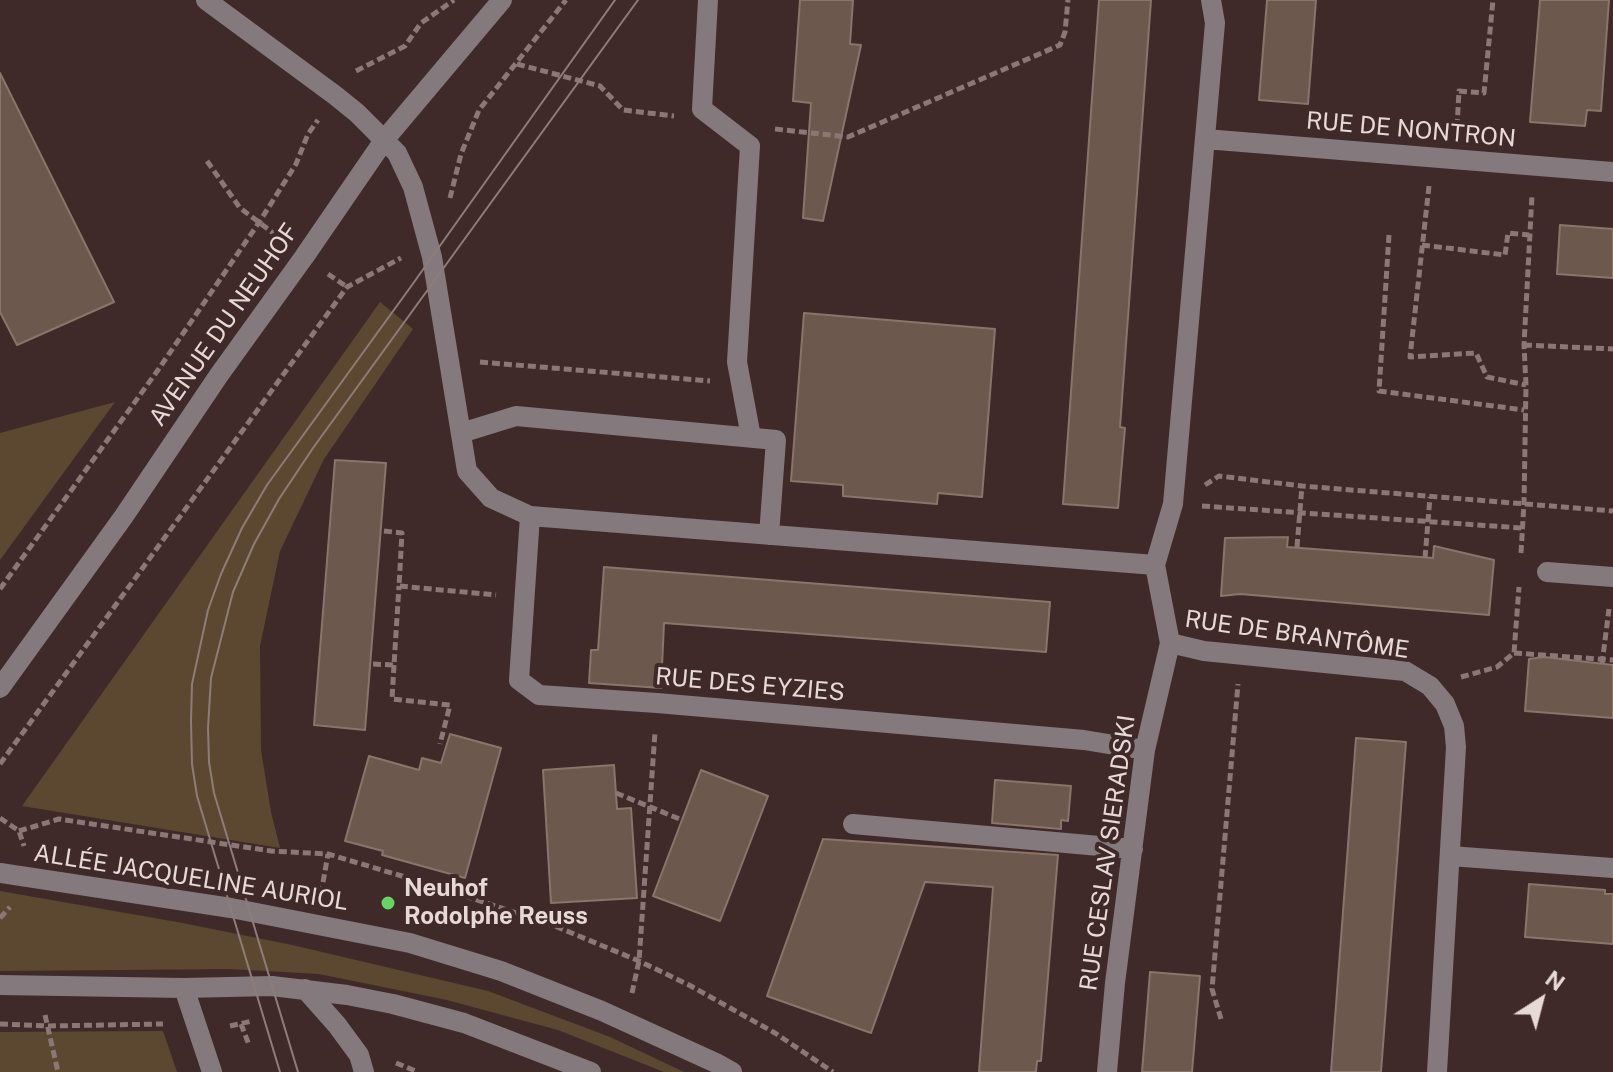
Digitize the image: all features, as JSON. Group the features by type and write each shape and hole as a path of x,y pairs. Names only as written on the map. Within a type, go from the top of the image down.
{"street":[{"path":"206,0 336,96 397,153 413,187 434,269 467,471 491,498 530,516 1155,565"},
{"name":"AVENUE DU NEUHOF","path":"0,688 107,540 385,139 502,0"},
{"path":"708,0 702,109 750,146 737,362 751,437"},
{"name":"RUE DE BRANTÔME","path":"1211,0 1215,23 1173,504 1155,565 1170,643 1204,651 1405,671 1430,686 1445,704 1454,726 1456,747 1437,1072"},
{"name":"RUE DE NONTRON","path":"1205,139 1613,172"},
{"path":"461,433 516,416 776,440 769,535"},
{"name":"RUE DES EYZIES","path":"530,516 519,680 539,695 1084,740 1145,750"},
{"path":"1547,572 1613,577"},
{"name":"RUE CESLAV SIERADSKI","path":"1107,1072 1115,983 1145,750 1170,643"},
{"path":"853,824 1133,849"},
{"path":"1450,856 1613,868"},
{"name":"ALLÉE JACQUELINE AURIOL","path":"0,873 231,908 410,943 501,971 627,1022 732,1072"},
{"path":"0,985 272,986 305,989 393,1004 464,1023 591,1072"},
{"path":"184,988 212,1072"},
{"path":"305,989 359,1055 364,1072"}],"path":[{"path":"352,74 405,46 421,23 454,0"},
{"path":"479,110 566,0"},
{"path":"517,64 600,86 623,110 848,137 1060,45 1065,32 1068,0"},
{"path":"1454,158 1459,91 1484,93 1493,0"},
{"name":"AVENUE DU NEUHOF","path":"0,589 158,370 260,221 296,164 308,134 318,120"},
{"path":"1432,158 1410,357 1476,353 1487,377 1526,385"},
{"path":"0,764 347,287 240,208 207,161"},
{"path":"1520,559 1524,503 1524,345 1533,166"},
{"path":"1422,245 1505,255 1508,233 1529,235"},
{"path":"1389,235 1379,391 1524,410"},
{"path":"1524,345 1613,349"},
{"path":"476,362 741,384"},
{"path":"1173,504 1219,476 1302,486 1613,511"},
{"path":"1297,547 1302,486"},
{"path":"1425,558 1430,497"},
{"path":"1173,504 1522,528"},
{"path":"384,531 402,533 392,699 450,705 440,744"},
{"path":"1514,653 1519,575"},
{"path":"1602,662 1613,577"},
{"path":"399,586 525,597"},
{"path":"1430,686 1497,667 1514,653 1602,662 1613,660"},
{"path":"1221,1019 1212,989 1241,655"},
{"path":"373,664 394,665"},
{"path":"627,1022 639,961 657,703"},
{"path":"616,793 682,820"},
{"path":"0,818 19,831 28,856"},
{"name":"ALLÉE JACQUELINE AURIOL","path":"19,831 59,819 271,851 328,854 550,924 639,961 775,1033 833,1072"},
{"path":"45,1014 58,1072"},
{"path":"0,1024 164,1024"},
{"path":"241,1024 249,1045"},
{"path":"402,1066 418,1072"}],"shaded area":[{"path":"380,302 413,329 324,459 280,551 260,646 261,750 280,848 22,806"},
{"path":"115,402 0,560 0,433"},
{"path":"0,891 292,945 488,991 610,1037 684,1072 664,1072 558,1030 447,1000 319,974 230,969 0,971"},
{"path":"163,1031 177,1072 0,1072 0,1032"}],"building":[{"path":"800,0 853,0 850,44 861,45 823,221 803,218 811,103 793,101"},
{"path":"1099,0 1151,0 1120,427 1125,428 1118,508 1063,504"},
{"path":"1267,0 1316,0 1308,104 1259,100"},
{"path":"1540,0 1609,0 1601,111 1587,110 1585,126 1530,122"},
{"path":"0,73 114,302 17,345 0,312"},
{"path":"1560,225 1613,229 1613,278 1557,274"},
{"path":"804,313 995,329 982,497 938,493 937,504 843,496 843,485 791,481"},
{"path":"335,460 386,463 365,730 314,725"},
{"path":"1288,537 1287,547 1433,558 1434,546 1494,560 1489,615 1240,594 1221,596 1225,538"},
{"path":"604,567 1050,602 1046,652 664,623 661,688 589,683 591,650 598,650"},
{"path":"1544,657 1613,665 1613,718 1525,711 1529,659"},
{"path":"450,734 501,748 465,878 382,855 383,851 345,841 369,756 419,770 422,758 441,763"},
{"path":"1356,738 1406,742 1381,1072 1331,1072"},
{"path":"614,765 617,809 631,808 637,898 551,903 543,770"},
{"path":"701,770 768,796 720,921 653,896"},
{"path":"995,780 1071,786 1068,821 1061,820 1061,829 992,823"},
{"path":"823,839 1058,855 1041,1061 1037,1061 1036,1072 979,1072 993,887 925,882 871,1033 767,996"},
{"path":"1529,884 1605,890 1605,894 1613,894 1613,944 1525,937"},
{"path":"1150,972 1200,976 1192,1072 1142,1072"}],"tram line":[{"path":"280,1072 197,796 192,764 192,684 208,610 242,528 267,485 615,0"},
{"path":"298,1072 214,793 209,762 211,678 233,592 254,544 313,448 638,0"}],"place":[{"name":"Neuhof Rodolphe Reuss","path":"388,903"}]}
